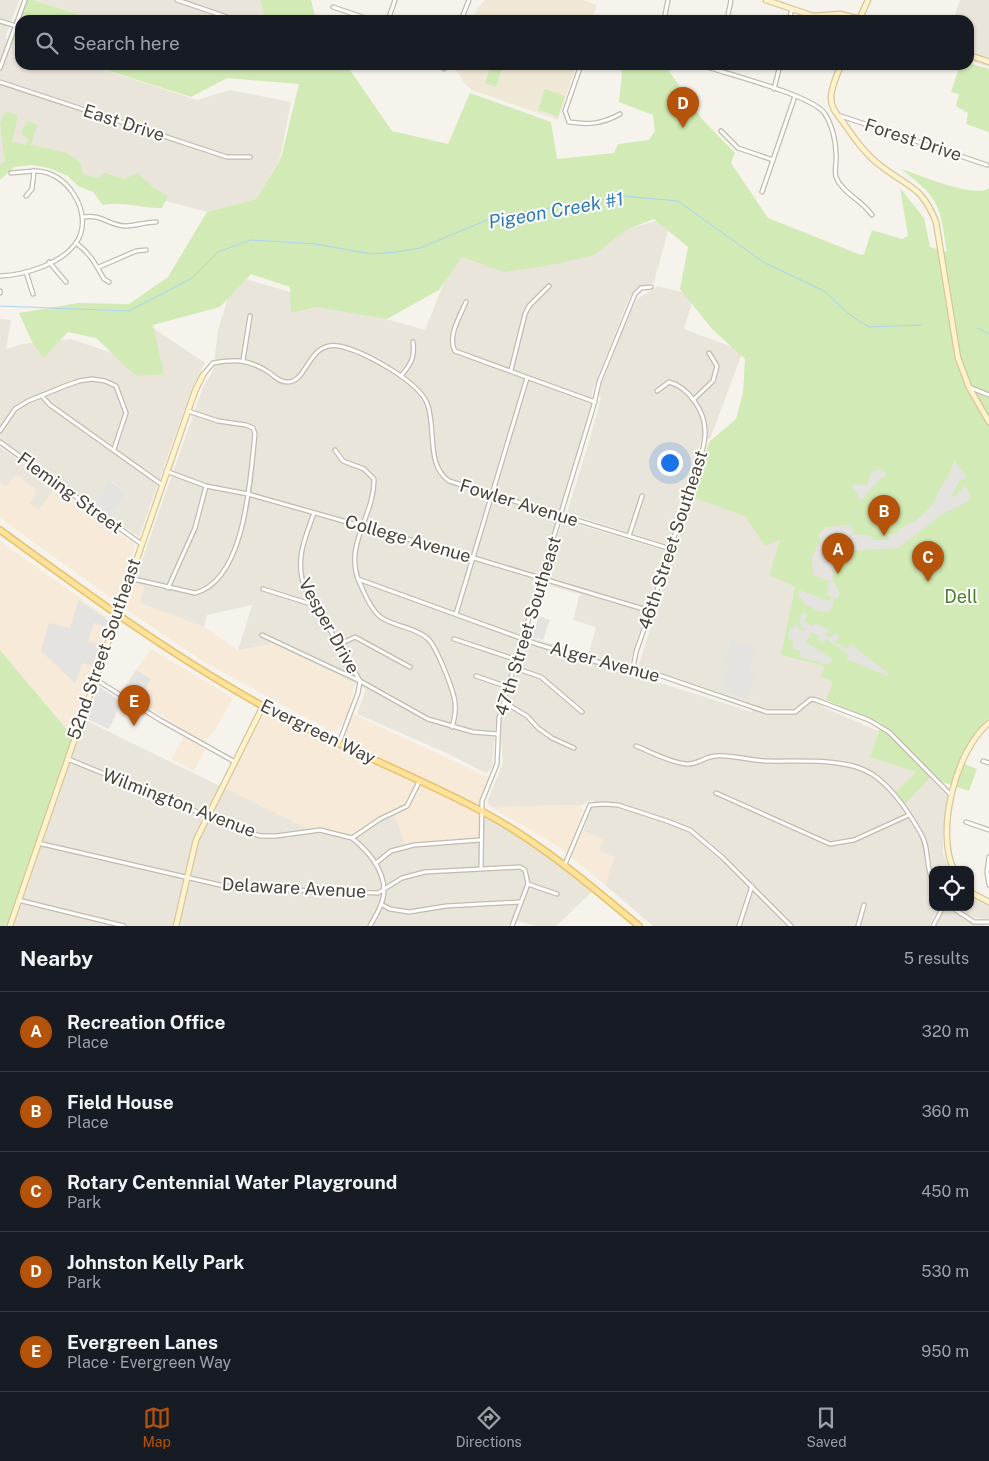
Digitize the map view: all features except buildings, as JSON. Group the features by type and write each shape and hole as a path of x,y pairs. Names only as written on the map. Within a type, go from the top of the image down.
{"main road":[{"name":"Evergreen Way","path":"0,530 116,614 190,664 263,706 481,811 565,864 639,926"}],"street":[{"path":"20,15 25,0"},
{"path":"177,0 221,15"},
{"path":"390,15 395,0"},
{"path":"464,15 469,0"},
{"path":"665,15 668,0"},
{"path":"728,15 731,0"},
{"path":"766,0 809,15"},
{"path":"863,15 868,0"},
{"path":"333,7 356,15"},
{"path":"790,15 792,9"},
{"path":"826,15 844,15"},
{"path":"0,20 15,26"},
{"path":"0,68 15,29"},
{"path":"974,57 989,62"},
{"path":"579,70 565,111 569,122 594,124 605,122 620,114"},
{"path":"716,70 795,96 817,106 824,114 836,143 835,175 842,188 865,204 872,215"},
{"path":"774,89 779,70"},
{"path":"838,70 831,93 833,108 852,136 882,167 908,182 924,198 931,210 936,222 958,358 969,387 989,422"},
{"name":"East Drive","path":"0,82 227,157 250,157"},
{"path":"762,192 795,96"},
{"name":"Forest Drive","path":"838,115 987,165"},
{"path":"721,131 738,148 773,160"},
{"path":"26,196 32,189 34,171"},
{"path":"0,276 26,272 49,262 76,243 82,231 83,217 68,186 61,179 47,172 11,173"},
{"path":"83,217 98,216 107,221 126,226 156,222"},
{"path":"76,243 84,248 99,267 104,279 109,282"},
{"path":"99,267 136,251 146,250"},
{"path":"49,262 66,282"},
{"path":"26,272 33,294"},
{"path":"511,370 525,314 529,306 548,286"},
{"name":"47th Street Southeast","path":"481,868 482,801 497,764 498,734 508,687 595,402 599,382 632,300 641,288 651,287"},
{"path":"466,302 452,336 452,345 455,351 595,402"},
{"path":"203,375 213,363 243,360 250,316"},
{"path":"401,376 412,364 414,354 413,342"},
{"name":"Fowler Avenue","path":"243,360 268,372 278,380 288,382 297,379 313,355 322,348 336,346 351,349 401,376 417,388 426,402 435,462 441,475 449,481 671,549"},
{"path":"693,400 716,376 717,366 708,353"},
{"name":"52nd Street Southeast","path":"10,926 140,543 188,410 203,375"},
{"path":"456,614 527,378"},
{"path":"0,431 15,409 28,400 79,381 105,381 116,386 126,413 114,449"},
{"name":"46th Street Southeast","path":"633,668 636,652 671,549 704,442 704,422 693,400 680,387 669,382 657,391"},
{"path":"969,387 989,395"},
{"path":"42,396 50,405 161,484"},
{"path":"128,578 195,593 205,591 215,584 232,557 248,494 255,434 253,428 246,425 218,421 188,410"},
{"name":"Fleming Street","path":"0,442 140,543"},
{"path":"335,450 343,461 364,469 374,479 374,489 355,545 354,565 358,579 380,617 414,630 428,639 455,698 456,713 452,727"},
{"name":"College Avenue","path":"166,471 206,486 248,494 362,526 650,611"},
{"path":"168,588 195,528 206,486"},
{"path":"629,536 642,496"},
{"name":"Vesper Drive","path":"314,513 298,563 304,586 360,680 428,719 452,727 498,734"},
{"name":"Alger Avenue","path":"358,579 523,638 604,664 628,669 633,668 767,712 795,712 811,699 869,720 889,732 952,796"},
{"path":"263,590 315,605"},
{"path":"262,635 360,680 358,693 339,743"},
{"path":"338,645 355,637 410,667"},
{"path":"454,638 517,660"},
{"path":"514,668 541,677 582,712"},
{"path":"476,676 508,687"},
{"path":"95,678 160,720 235,762"},
{"path":"504,702 527,716 531,722 552,738 574,748"},
{"path":"176,926 196,840 263,706"},
{"path":"952,866 948,857 947,838 952,796 966,752 974,738 989,723"},
{"path":"636,746 686,764 696,763 715,756 759,761 828,762 860,768 881,780 909,815 926,843 929,869"},
{"name":"Wilmington Avenue","path":"66,759 261,836 320,830 336,832 352,838"},
{"path":"983,761 989,763"},
{"path":"370,926 381,904 384,889 376,864 368,851 352,838 380,819 407,806 420,782"},
{"path":"716,793 818,841 830,844 854,840 909,815"},
{"path":"565,864 571,854 587,808 597,804 612,804 634,810 690,830 752,886 791,926"},
{"path":"966,822 989,830"},
{"path":"376,864 392,851 414,845 480,840"},
{"name":"Delaware Avenue","path":"37,843 234,888 378,893 414,874 442,870 520,867 525,870 528,884"},
{"path":"989,857 987,872 989,885"},
{"path":"512,926 528,884 557,894"},
{"path":"739,926 752,886"},
{"path":"974,894 989,902"},
{"path":"18,900 124,926"},
{"path":"381,904 390,909 409,912 446,906 520,902"},
{"path":"858,926 864,905"},
{"path":"934,926 941,911"},
{"path":"957,911 974,922 989,922"}],"shaded area":[{"path":"0,0 19,0 5,38 15,41 15,70 104,70 197,100 230,90 291,102 280,158 256,199 207,212 81,178 17,150 0,169"},
{"path":"36,0 268,0 265,15 80,15"},
{"path":"485,0 583,0 597,5 594,15 475,15 477,9"},
{"path":"960,0 989,0 989,67 974,62 974,15 955,15"},
{"path":"456,70 574,70 558,120 472,90 465,84"},
{"path":"672,216 654,282 636,288 629,298 592,392 591,406 496,723 492,767 488,772 485,773 449,754 357,714 366,689 273,644 238,650 252,605 207,615 204,627 139,603 144,586 134,583 203,387 213,371 218,330 235,276 425,330 457,250 505,266"},
{"path":"658,286 694,295 684,329 743,351 710,439 702,437 669,545 567,513 601,397 598,394 623,330 637,299"},
{"path":"0,319 11,320 6,349 22,344 71,339 135,361 149,325 205,363 191,391 139,537 109,517 127,493 111,481 93,505 0,439"},
{"path":"0,447 56,487 39,510 29,504 37,491 16,475 6,487 0,483"},
{"path":"954,460 967,477 960,480 951,496 954,497 965,486 971,494 967,502 937,517 898,548 848,551 845,545 842,546 838,568 835,568 832,577 840,594 837,599 834,598 832,608 829,611 820,612 805,604 798,594 799,590 828,601 831,599 831,596 827,595 829,581 813,575 814,569 812,565 812,557 821,539 818,536 825,527 852,526 853,534 872,536 872,540 888,540 889,535 898,533 899,529 918,519 934,503 940,488 950,474"},
{"path":"878,469 887,473 862,499 858,499 858,494 852,487 854,484 868,485 870,473"},
{"path":"16,475 37,491 29,503 39,510 56,487 134,544 135,547 117,597 110,597 0,518 0,483 6,487"},
{"path":"110,481 127,493 109,517 93,505"},
{"path":"692,497 784,529 769,575 795,587 781,655 824,666 834,682 823,707 878,731 870,757 916,772 904,804 930,778 948,797 943,831 943,852 948,866 929,866 929,911 936,911 929,926 653,926 605,885 614,857 599,851 603,839 583,832 593,800 581,805 491,807 487,802 503,763 500,726 528,637 589,654 596,627 573,620 580,594 543,584 563,520 666,551 629,665 629,673 752,712 754,704 643,667 639,664"},
{"path":"0,541 105,616 108,624 71,734 0,650"},
{"path":"134,583 144,586 140,603 204,627 238,650 273,644 354,684 348,713 340,728 333,732 204,662 126,609"},
{"path":"79,600 108,620 106,626 94,623 88,641 100,644 92,666 83,663 75,683 41,651 49,623 70,628"},
{"path":"802,612 807,614 804,622 813,626 814,623 829,630 826,636 830,638 835,633 840,636 835,642 847,649 851,644 888,673 887,676 850,660 846,663 848,657 845,652 826,639 823,643 817,640 819,636 811,632 806,642 832,659 829,665 799,657 800,651 792,648 793,640 788,639 790,628 794,629 795,623 801,630 806,631 799,623"},
{"path":"539,616 550,620 543,640 532,637"},
{"path":"732,639 757,648 749,670 755,673 747,699 721,690 730,665 723,662"},
{"path":"151,649 233,698 214,732 206,739 204,751 194,771 171,759 187,732 122,690"},
{"path":"136,670 151,679 139,699 124,689"},
{"path":"100,687 121,702 109,729 87,719 97,689"},
{"path":"263,706 339,742 351,713 492,779 482,801 480,840 406,847 394,814 352,838 336,832 312,831 222,787"},
{"path":"81,718 222,787 320,830 352,838 395,813 480,822 481,811 525,837 595,889 556,926 535,926 515,920 512,926 10,926"},
{"path":"581,805 583,811 576,829 604,839 599,851 614,856 605,885 559,847 491,807"},
{"path":"974,897 989,905 989,919 970,917 962,911 974,911"},
{"path":"944,911 951,911 973,924 989,926 936,926"}],"green space":[{"path":"25,0 34,0 80,15 19,15"},
{"path":"260,0 311,0 315,15 264,15"},
{"path":"15,27 15,42 10,40"},
{"path":"974,64 989,69 989,132 966,124 968,113 956,106 959,94 951,92 958,70 974,70"},
{"name":"Dell","path":"106,70 349,70 392,131 448,144 470,93 551,122 557,159 614,153 618,144 649,140 655,131 653,115 619,102 621,70 668,70 702,119 735,153 731,163 768,218 861,255 864,254 872,230 902,239 908,236 900,188 924,218 930,247 947,252 940,213 936,204 924,188 901,169 933,181 972,191 982,191 989,188 989,718 972,737 959,762 977,769 969,791 930,778 905,804 895,793 916,772 870,757 881,723 826,700 833,682 821,677 824,666 781,655 795,587 769,575 780,540 765,546 745,516 692,497 709,442 736,419 743,393 745,359 712,329 680,289 688,247 654,219 626,230 594,255 557,264 504,272 462,257 439,290 387,319 316,307 291,313 290,287 251,274 220,307 153,325 164,374 136,376 96,338 68,332 44,358 32,342 19,313 78,303 129,304 168,277 207,212 256,199 281,158 299,84 227,78 191,97"},
{"path":"489,70 501,70 496,87 485,83"},
{"path":"545,89 565,96 558,117 538,110"},
{"path":"6,111 18,116 12,142 26,145 29,139 21,134 27,120 37,125 31,145 67,153 80,162 83,174 99,178 105,173 124,179 138,173 153,187 168,196 162,208 118,204 103,205 93,192 78,186 68,176 49,168 32,165 14,167 0,180 0,165 5,161 0,123"},
{"path":"0,650 74,738 10,926 0,926"}],"waterway":[{"name":"Pigeon Creek #1","path":"0,306 129,311 192,278 218,252 251,240 316,244 371,254 397,252 420,248 494,217 623,196 678,201 763,262 824,291 850,315 869,327 921,325"},
{"name":"Pigeon Creek #1","path":"977,328 989,334"}],"place":[{"name":"Johnston Kelly Park","path":"683,128"},
{"name":"Field House","path":"884,536"},
{"name":"Recreation Office","path":"838,574"},
{"name":"Rotary Centennial Water Playground","path":"928,582"},
{"name":"Evergreen Lanes","path":"134,726"}]}
